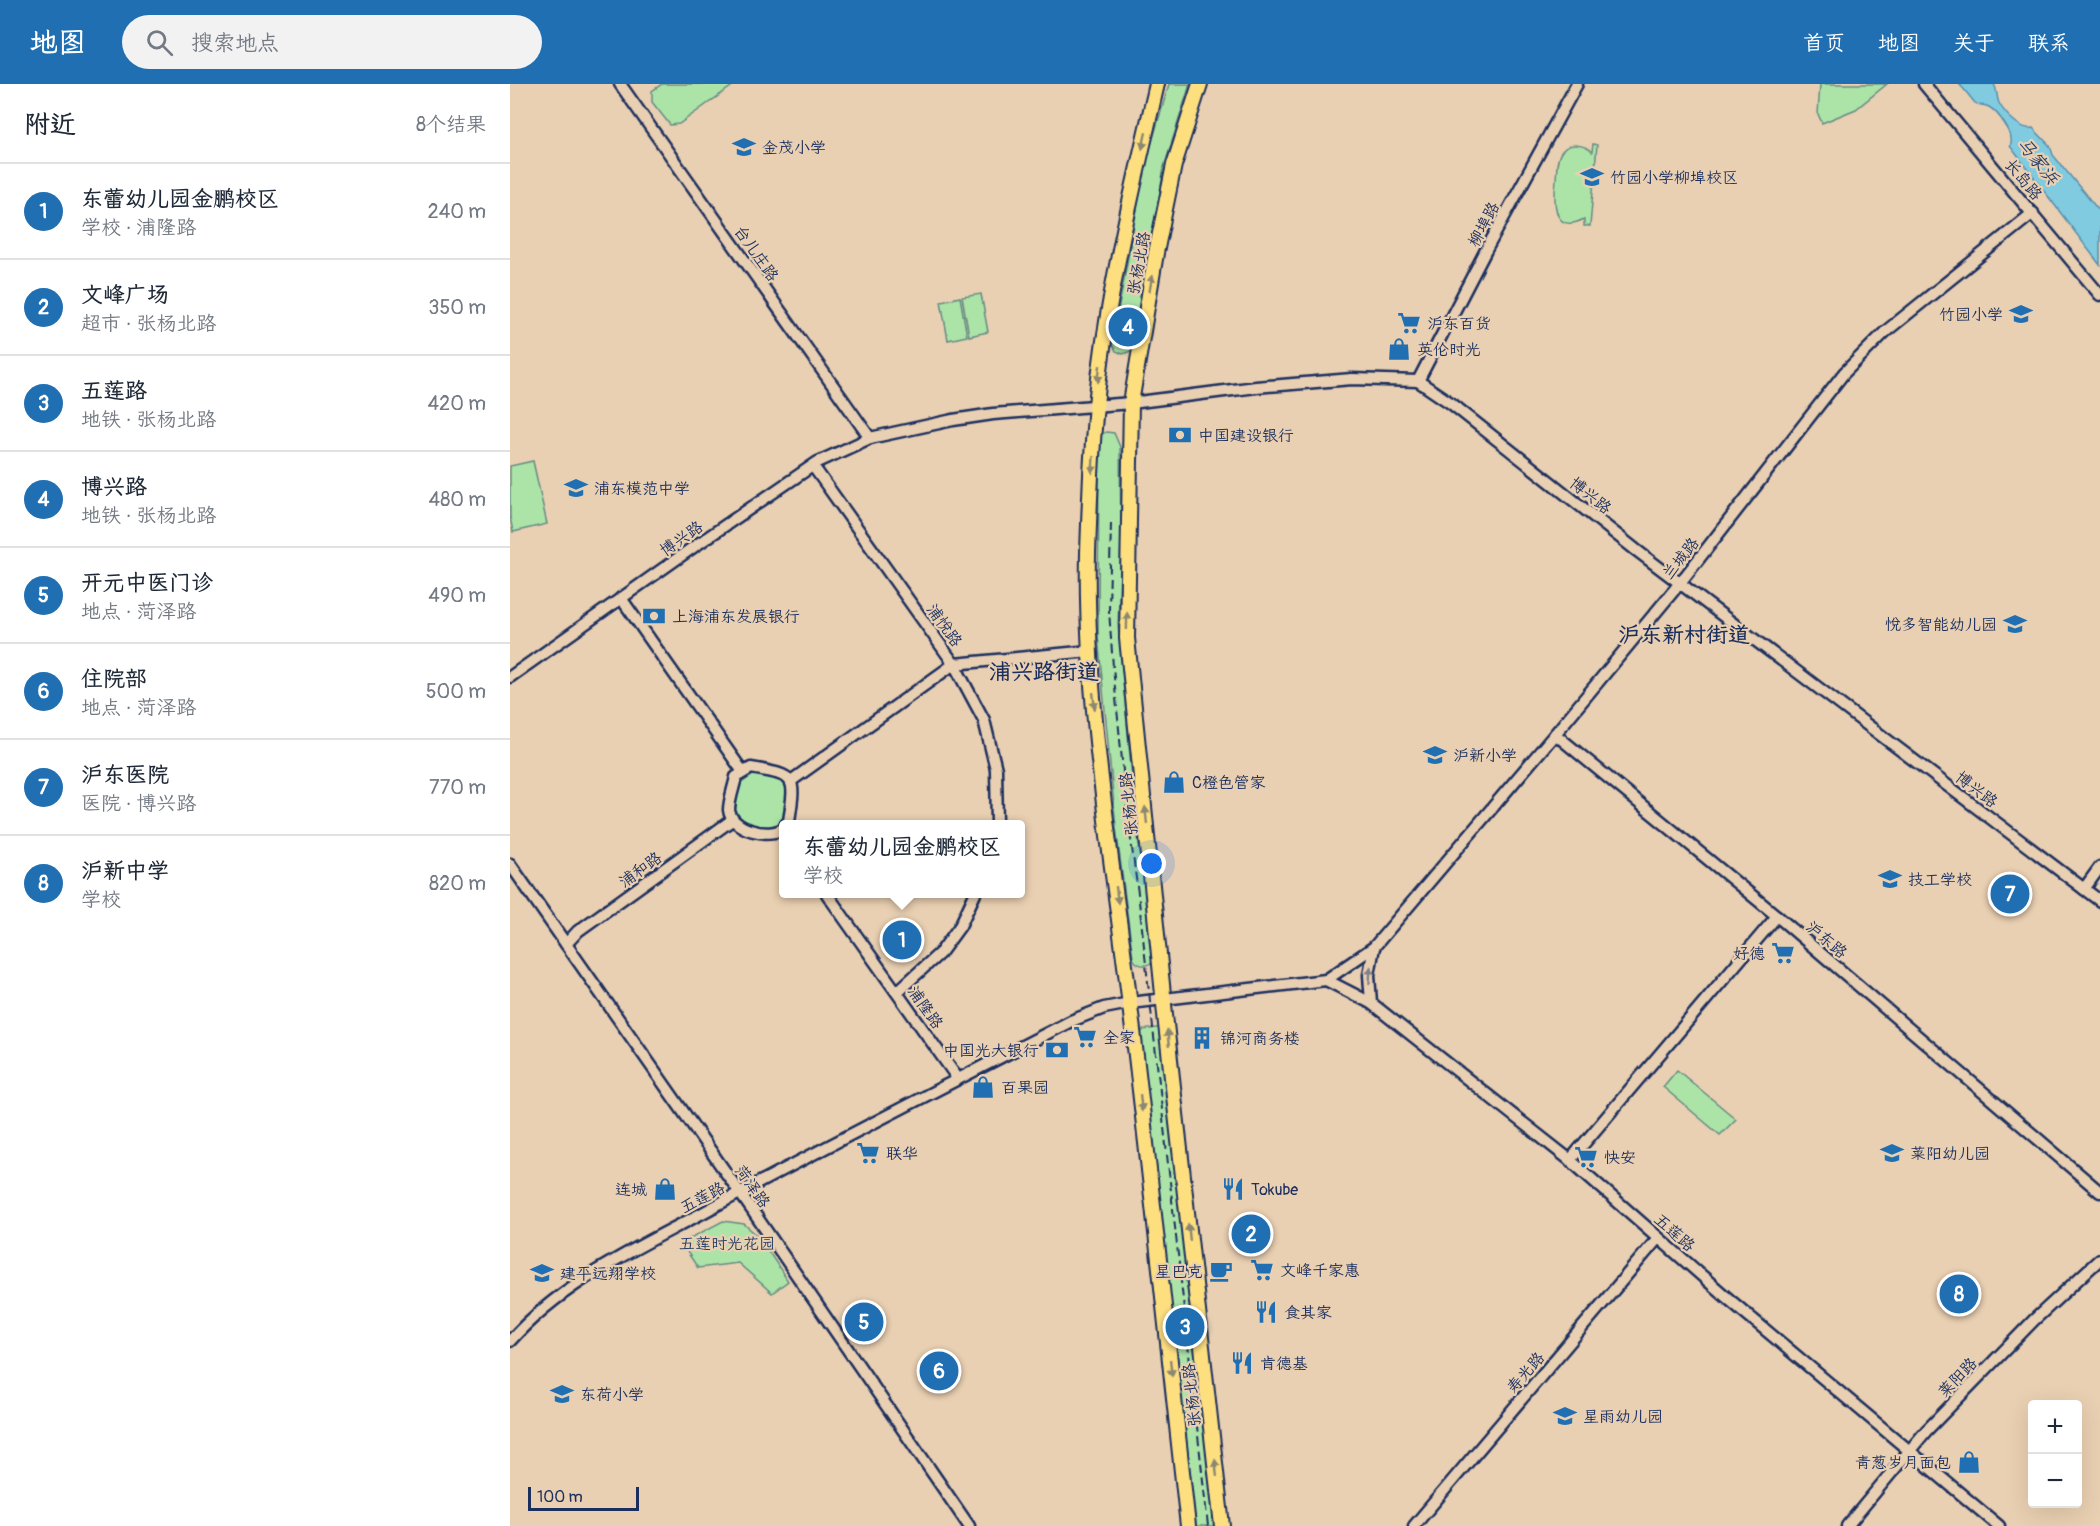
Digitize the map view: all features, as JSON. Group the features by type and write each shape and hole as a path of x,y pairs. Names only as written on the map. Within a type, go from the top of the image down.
{"main road":[{"name":"张杨北路","path":"1157,84 1133,185 1113,290 1095,406 1088,554 1090,651 1099,752 1130,1003 1188,1526"},
{"name":"张杨北路","path":"1200,84 1174,165 1156,253 1131,403 1127,638 1222,1526"}],"street":[{"name":"台儿庄路","path":"620,84 870,438"},
{"name":"柳埠路","path":"1419,381 1486,250 1577,84"},
{"name":"长岛路","path":"1924,84 2100,295"},
{"name":"兰城路","path":"1326,980 1374,947 1680,583 1844,373 1885,332 2033,213"},
{"name":"博兴路","path":"510,678 621,598 813,466 870,438 993,414 1131,403 1256,387 1352,378 1419,381 1452,404 1636,550 2100,901"},
{"name":"浦悦路","path":"813,466 954,664 984,720 996,769 997,820"},
{"path":"621,598 743,772"},
{"path":"791,781 954,664 1090,651"},
{"name":"沪东路","path":"1555,734 1778,916 2100,1192"},
{"path":"779,831 771,834 741,827 732,820 729,809 736,777 751,768 783,774 791,781 794,791 789,820"},
{"name":"浦和路","path":"566,944 578,931 732,820"},
{"name":"菏泽路","path":"510,864 969,1526"},
{"path":"2084,889 2100,867"},
{"name":"浦隆路","path":"830,898 958,1079"},
{"path":"897,992 941,952 960,926 973,898"},
{"path":"1570,1160 1778,916"},
{"path":"1371,1003 1369,975 1374,947"},
{"name":"五莲路","path":"510,1341 540,1310 580,1280 740,1193 1071,1021 1104,1008 1130,1003 1326,980 1371,1003 1570,1160 1658,1238 1999,1526"},
{"name":"寿光路","path":"1414,1526 1658,1238"},
{"name":"莱阳路","path":"1847,1526 1909,1450 2034,1320 2100,1259"}],"green space":[{"path":"662,84 735,84 679,124 670,125 652,102 652,91"},
{"path":"1169,84 1190,84 1164,167 1136,342 1131,351 1123,354 1116,351 1112,344 1145,166"},
{"path":"1820,84 1887,84 1856,109 1822,123 1818,114"},
{"path":"1593,144 1597,145 1590,226 1584,226 1584,219 1565,223 1560,219 1555,204 1559,157 1565,148 1573,145 1581,146 1592,152"},
{"path":"981,294 988,332 969,336 962,297"},
{"path":"960,297 967,336 948,340 941,301"},
{"path":"1106,432 1114,433 1120,447 1121,542 1118,625 1136,822 1154,954 1154,961 1145,965 1137,963 1133,958 1116,827 1098,636 1099,440"},
{"path":"533,461 547,524 513,532 510,517 510,466"},
{"path":"753,775 780,779 790,793 784,820 779,820 779,823 770,829 745,824 735,810 739,785"},
{"path":"1160,1028 1162,1032 1215,1526 1196,1526 1140,1035 1143,1030"},
{"path":"1677,1070 1736,1119 1720,1135 1663,1087"},
{"name":"五莲时光花园","path":"723,1221 744,1224 759,1237 788,1281 772,1293 738,1263 698,1268 681,1243"}],"water":[{"name":"马家浜","path":"1959,84 1994,84 1999,103 2009,117 2023,127 2033,128 2050,146 2053,155 2100,212 2100,265 2010,146 2011,136 2001,119 1989,107 1975,103"}],"railway":[{"path":"1111,523 1109,610 1126,802 1208,1526"}],"place":[{"name":"金茂小学","path":"744,147"},
{"name":"竹园小学柳埠校区","path":"1592,177"},
{"name":"竹园小学","path":"2021,314"},
{"name":"沪东百货","path":"1409,323"},
{"name":"博兴路","path":"1128,327"},
{"name":"英伦时光","path":"1399,349"},
{"name":"中国建设银行","path":"1180,435"},
{"name":"浦东模范中学","path":"576,488"},
{"name":"上海浦东发展银行","path":"654,616"},
{"name":"悦多智能幼儿园","path":"2015,624"},
{"name":"沪新小学","path":"1435,755"},
{"name":"C橙色管家","path":"1174,782"},
{"name":"技工学校","path":"1890,879"},
{"name":"沪东医院","path":"2010,894"},
{"name":"东蕾幼儿园金鹏校区","path":"902,940"},
{"name":"好德","path":"1783,953"},
{"name":"全家","path":"1085,1037"},
{"name":"锦河商务楼","path":"1202,1038"},
{"name":"中国光大银行","path":"1057,1050"},
{"name":"百果园","path":"983,1087"},
{"name":"联华","path":"868,1153"},
{"name":"莱阳幼儿园","path":"1892,1153"},
{"name":"快安","path":"1586,1157"},
{"name":"连城","path":"665,1189"},
{"name":"Tokube","path":"1233,1189"},
{"name":"文峰广场","path":"1251,1234"},
{"name":"文峰千家惠","path":"1262,1270"},
{"name":"星巴克","path":"1221,1271"},
{"name":"建平远翔学校","path":"542,1273"},
{"name":"沪新中学","path":"1959,1294"},
{"name":"食其家","path":"1266,1312"},
{"name":"开元中医门诊","path":"864,1322"},
{"name":"五莲路","path":"1185,1327"},
{"name":"肯德基","path":"1242,1363"},
{"name":"住院部","path":"939,1371"},
{"name":"东荷小学","path":"562,1394"},
{"name":"星雨幼儿园","path":"1565,1416"},
{"name":"青葱岁月面包","path":"1969,1462"}],"district":[{"name":"沪东新村街道","path":"1684,634"},
{"name":"浦兴路街道","path":"1044,671"}]}
